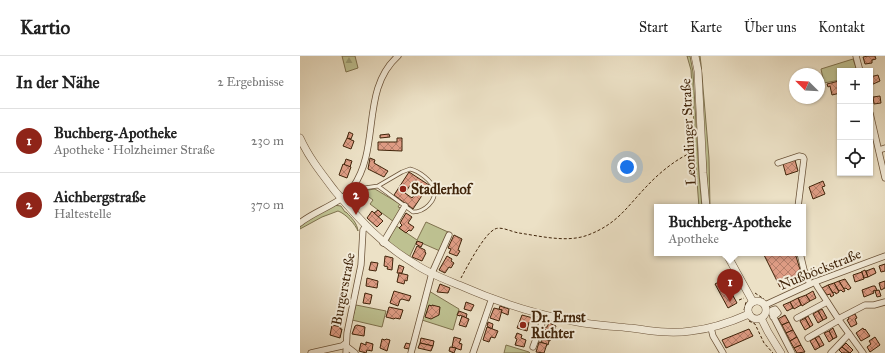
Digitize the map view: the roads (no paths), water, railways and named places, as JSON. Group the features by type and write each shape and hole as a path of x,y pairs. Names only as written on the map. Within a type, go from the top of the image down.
{"street":[{"path":"300,223 307,217 342,198 353,187 364,164 378,86 385,70 398,56"},
{"name":"Leondinger Straße","path":"695,56 698,71 706,204"},
{"path":"856,56 859,68"},
{"path":"873,125 885,178"},
{"path":"300,138 311,160 366,226 384,243 415,264 458,285 544,315 593,325 671,332 711,328 746,317 761,318"},
{"path":"879,150 885,148"},
{"path":"778,163 799,156 803,157 804,159 798,204"},
{"path":"384,243 405,206"},
{"name":"Burgerstraße","path":"355,353 346,345 347,333 361,265 363,230 366,226"},
{"path":"411,353 432,273 449,235"},
{"path":"728,256 749,299 746,317"},
{"path":"801,256 804,270 812,283 863,353"},
{"name":"Nußböckstraße","path":"766,302 885,256"},
{"path":"473,353 492,298"},
{"path":"749,299 766,302 766,312 761,318"},
{"path":"797,318 827,302"},
{"path":"808,338 865,305 874,305 885,302"},
{"path":"533,347 544,315"},
{"path":"773,317 792,353"},
{"path":"761,318 781,353"},
{"path":"711,328 713,336 723,353"},
{"path":"831,353 849,334"},
{"path":"310,353 346,345 346,353"}],"lane":[{"path":"353,187 357,189 378,186 407,170 414,170 423,176 434,187 434,195 426,208 420,212 413,212 378,186"}],"place":[{"name":"Stadlerhof","path":"403,189"},
{"name":"Aichbergstraße","path":"356,215"},
{"name":"Buchberg-Apotheke","path":"730,302"},
{"name":"Dr. Ernst Richter","path":"523,325"}]}
